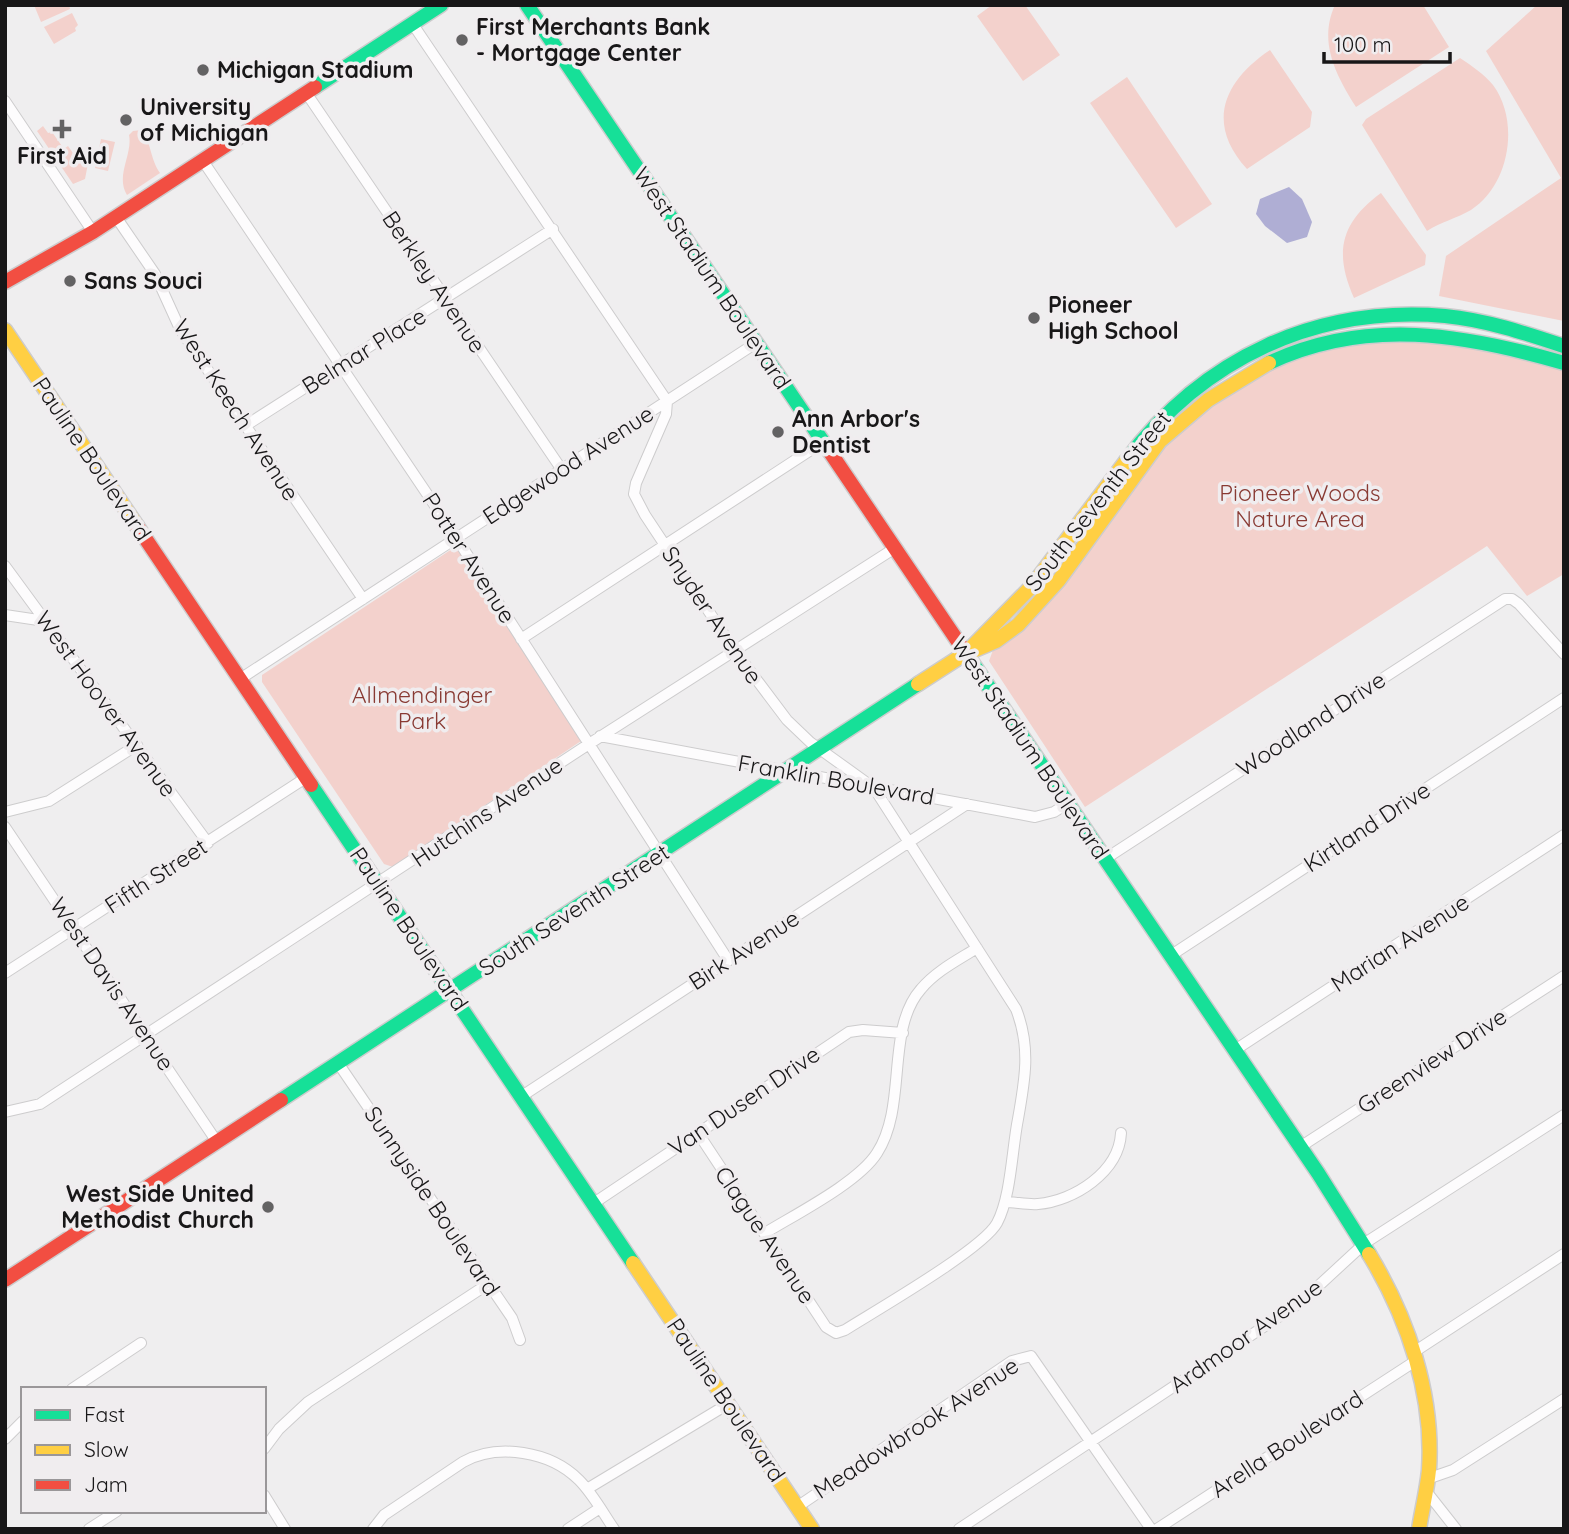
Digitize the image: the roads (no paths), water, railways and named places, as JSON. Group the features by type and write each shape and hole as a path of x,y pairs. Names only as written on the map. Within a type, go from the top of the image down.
{"street":[{"path":"5,282 93,232 441,5"},
{"name":"West Stadium Boulevard","path":"527,5 1365,1243 1395,1296 1416,1356 1424,1391 1428,1444 1426,1485 1419,1529"},
{"path":"412,23 667,401"},
{"name":"Berkley Avenue","path":"307,94 562,470"},
{"path":"5,101 93,232"},
{"name":"Potter Avenue","path":"203,161 457,538 728,960"},
{"name":"West Keech Avenue","path":"116,217 155,274 180,330 363,599"},
{"name":"Belmar Place","path":"244,426 553,229"},
{"name":"South Seventh Street","path":"966,653 1032,586 1152,426 1181,399 1241,356 1315,326 1412,314 1476,320 1564,346"},
{"name":"Pauline Boulevard","path":"5,330 812,1529"},
{"name":"South Seventh Street","path":"5,1280 966,653 992,643 1026,617 1079,551 1146,456 1166,435 1229,383 1276,357 1307,346 1356,335 1416,331 1493,341 1564,363"},
{"name":"Edgewood Avenue","path":"240,679 756,343"},
{"name":"Snyder Avenue","path":"667,401 666,414 639,471 634,494 735,651 786,720 874,788 1016,1010 1027,1045 1026,1074 1005,1202 997,1224 985,1237 845,1330 836,1333"},
{"path":"521,639 822,442"},
{"name":"Hutchins Avenue","path":"5,1112 40,1104 379,884 600,736 895,548"},
{"name":"West Hoover Avenue","path":"5,566 208,843"},
{"name":"Woodland Drive","path":"1105,859 1496,603 1512,599 1519,604 1564,654"},
{"path":"5,615 45,621"},
{"name":"Kirtland Drive","path":"1170,956 1564,698"},
{"name":"Franklin Boulevard","path":"600,736 1035,817 1054,812 1068,803"},
{"path":"5,812 49,801 137,745"},
{"name":"Fifth Street","path":"5,974 307,777"},
{"name":"Birk Avenue","path":"522,1096 967,804"},
{"name":"West Davis Avenue","path":"5,827 217,1142"},
{"name":"Marian Avenue","path":"1235,1050 1564,835"},
{"path":"765,1233 860,1173 877,1154 893,1113 903,1033 919,991 933,976 977,948"},
{"name":"Greenview Drive","path":"1300,1147 1564,976"},
{"name":"Van Dusen Drive","path":"594,1203 849,1032 863,1030 903,1033"},
{"name":"Sunnyside Boulevard","path":"338,1063 512,1318 520,1340"},
{"name":"Ardmoor Avenue","path":"959,1529 1301,1302 1365,1243 1564,1115"},
{"name":"Clague Avenue","path":"698,1133 820,1318 836,1333"},
{"path":"1005,1202 1038,1204 1065,1198 1087,1185 1115,1155 1121,1133"},
{"name":"Arella Boulevard","path":"1157,1529 1564,1254"},
{"path":"266,1446 279,1429 308,1402 488,1284"},
{"path":"75,1387 141,1343"},
{"name":"Meadowbrook Avenue","path":"797,1507 1012,1361 1024,1356 1036,1360 1092,1441"},
{"path":"1456,1529 1426,1485 1564,1399"},
{"path":"587,1489 728,1404"},
{"path":"5,1439 21,1424"},
{"path":"1092,1441 1152,1529"},
{"path":"373,1529 384,1515 463,1462 488,1451 502,1449 543,1459 577,1478 614,1529"},
{"path":"266,1498 285,1529"},
{"path":"568,1529 600,1508"},
{"path":"89,1529 114,1513"}],"water":[{"path":"1289,187 1302,199 1312,222 1307,237 1287,243 1265,226 1256,214 1260,199"}],"place":[{"name":"First Merchants Bank - Mortgage Center","path":"462,40"},
{"name":"Michigan Stadium","path":"203,70"},
{"name":"University of Michigan","path":"126,120"},
{"name":"First Aid","path":"62,129"},
{"name":"Sans Souci","path":"70,281"},
{"name":"Pioneer High School","path":"1034,318"},
{"name":"Ann Arbor's Dentist","path":"778,432"},
{"name":"West Side United Methodist Church","path":"268,1207"}],"park label":[{"name":"Pioneer Woods Nature Area","path":"1300,506"},
{"name":"Allmendinger Park","path":"422,708"}]}
